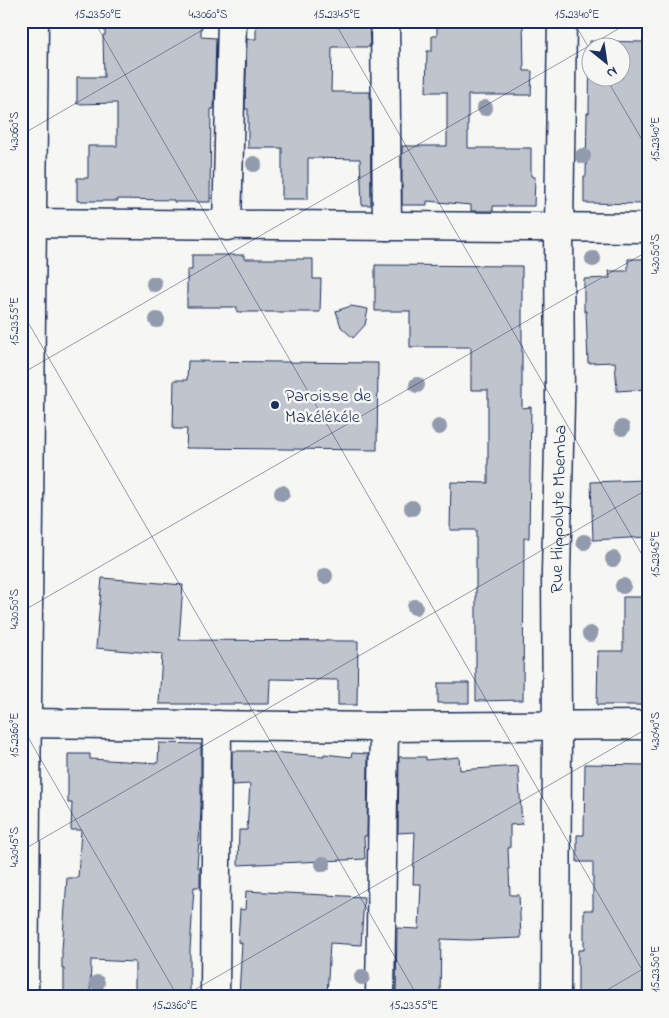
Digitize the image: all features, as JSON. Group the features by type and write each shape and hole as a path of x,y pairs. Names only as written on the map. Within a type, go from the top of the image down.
{"street":[{"path":"24,997 26,223 34,21"},
{"path":"227,226 232,21"},
{"path":"385,21 386,226"},
{"name":"Rue Hippolyte Mbemba","path":"556,997 558,726 556,573 560,403 559,227 562,21"},
{"path":"26,223 648,228"},
{"path":"24,723 384,727 648,725"},
{"path":"215,997 217,725"},
{"path":"380,997 384,727"}],"building":[{"path":"105,21 201,21 201,37 216,38 214,109 211,109 210,202 118,199 118,201 77,201 77,178 88,178 88,146 117,146 117,103 77,104 77,77 104,77 103,35 105,35"},
{"path":"256,21 369,21 370,47 332,47 331,92 370,92 371,205 362,205 360,159 308,158 308,199 282,199 282,148 248,148 248,109 245,109 247,39 256,39"},
{"path":"437,21 523,21 524,71 532,71 531,95 468,95 468,148 531,148 531,176 535,177 534,206 493,206 493,211 471,211 471,205 427,201 427,205 402,205 402,146 447,146 447,92 426,92 427,51 432,51 432,36 437,36"},
{"path":"632,42 644,42 648,204 584,203 587,113 589,113 589,88 632,88"},
{"path":"192,255 244,255 244,259 313,259 313,279 321,279 320,312 237,312 237,307 187,307 187,270 192,270"},
{"path":"628,259 648,259 648,389 617,391 615,362 588,363 586,311 584,311 584,279 610,278 609,271 628,271"},
{"path":"375,265 522,266 522,408 531,407 529,538 524,538 523,700 476,701 476,530 450,530 451,482 488,483 488,390 471,390 471,347 410,347 410,311 375,311"},
{"path":"351,306 368,309 365,325 353,338 341,327 336,311"},
{"name":"Paroisse de Makélékéle","path":"188,361 378,363 377,450 186,448 187,429 173,429 174,380 187,380"},
{"path":"645,480 647,537 593,540 591,482"},
{"path":"102,578 183,585 179,640 358,641 357,705 338,705 338,680 270,679 269,704 159,704 162,654 96,648"},
{"path":"623,597 647,597 646,705 597,705 598,651 623,651"},
{"path":"438,683 469,683 469,703 438,703"},
{"path":"159,743 201,744 201,812 197,867 200,867 200,887 194,887 190,950 190,997 135,997 135,962 91,960 90,997 64,997 62,950 67,878 78,878 81,830 71,830 72,803 68,803 68,754 90,754 90,759 158,763"},
{"path":"232,751 324,756 324,754 351,757 352,753 368,754 367,836 364,836 365,859 238,865 239,830 247,830 250,784 232,785"},
{"path":"399,757 426,757 426,760 459,757 460,770 518,766 522,824 510,825 510,848 508,848 510,895 519,895 521,938 441,939 440,997 396,997 397,928 419,929 421,884 413,884 415,832 398,833"},
{"path":"585,764 648,765 648,863 646,863 644,905 643,997 578,997 578,950 584,950 584,910 593,910 593,862 577,862 577,835 584,835"},
{"path":"246,891 364,897 361,945 330,943 327,996 302,994 301,997 239,995 242,943 238,942 240,909 245,910"}],"place":[{"name":"Paroisse de Makélékéle","path":"275,405"}]}
